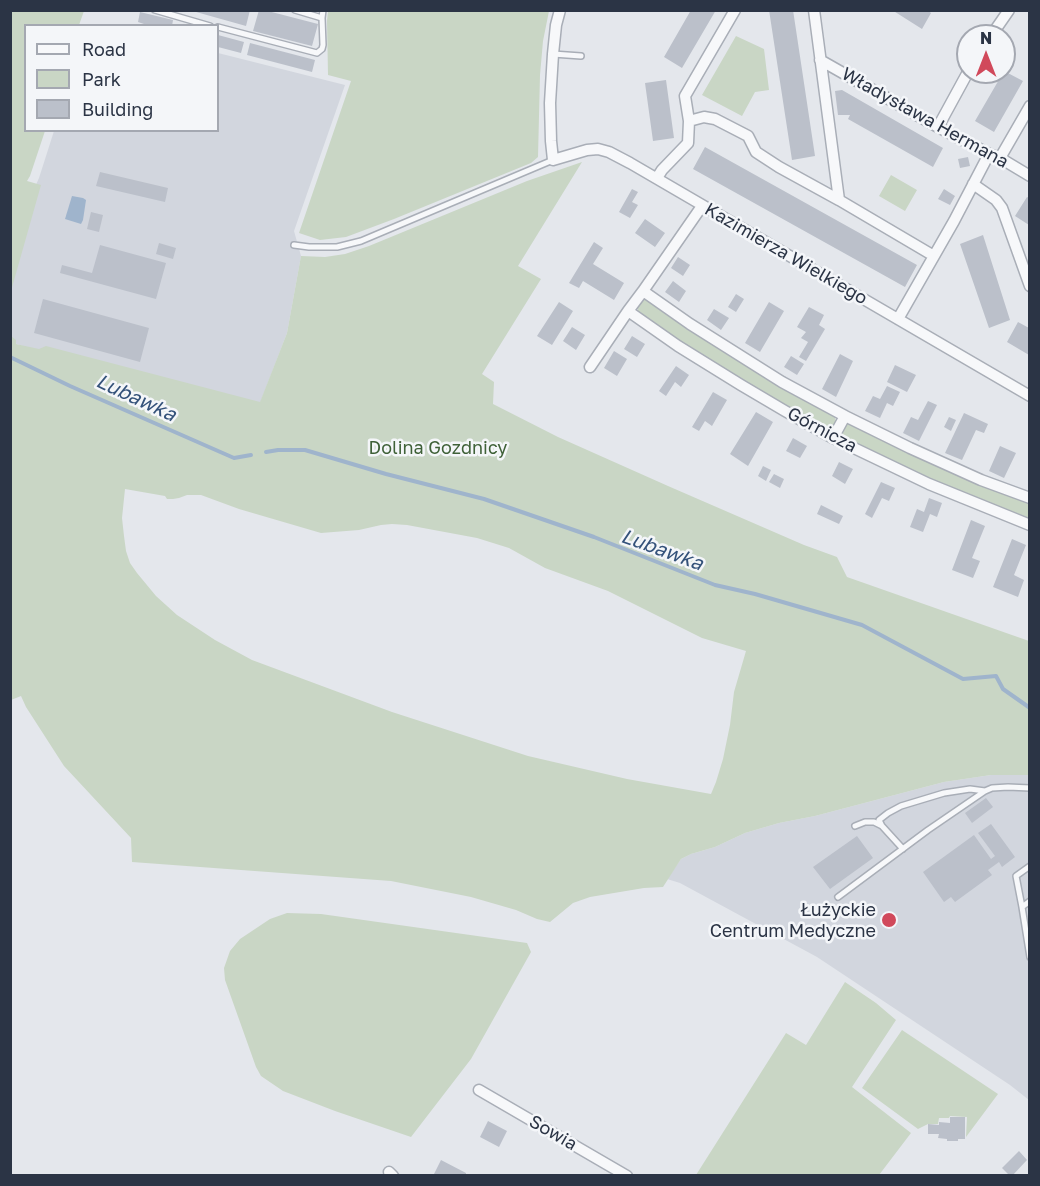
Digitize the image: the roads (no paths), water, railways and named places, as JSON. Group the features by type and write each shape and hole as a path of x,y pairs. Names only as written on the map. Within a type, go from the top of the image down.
{"street":[{"path":"553,160 550,103 556,25 560,10"},
{"path":"657,178 688,143 689,121 685,96 735,10"},
{"name":"Władysława Hermana","path":"814,10 839,200"},
{"path":"999,24 1009,10"},
{"name":"Władysława Hermana","path":"820,60 1029,176"},
{"path":"938,127 961,84"},
{"path":"898,319 973,184 1029,106"},
{"path":"689,121 704,117 715,119 748,136 756,152 779,167 934,256"},
{"name":"Kazimierza Wielkiego","path":"553,160 588,150 609,152 1029,396"},
{"path":"973,184 996,200 1002,208 1029,286"},
{"path":"590,367 702,206"},
{"name":"Górnicza","path":"643,291 782,382 845,416 981,480 1029,498"},
{"name":"Górnicza","path":"628,311 678,346 833,438 929,484 1029,525"},
{"path":"833,438 845,416"},
{"name":"Sowia","path":"480,1090 627,1176"}],"lane":[{"path":"155,10 203,24"},
{"path":"295,10 322,18"},
{"path":"219,27 317,53 323,45 323,10"},
{"path":"553,54 581,56"},
{"path":"294,245 337,247 361,241 553,160"},
{"path":"838,897 985,791 1008,787 1029,788"},
{"path":"903,849 879,820 888,813 936,795 958,790 985,791"},
{"path":"855,825 873,822 882,826"},
{"path":"1029,866 1016,876 1029,957"},
{"path":"1022,907 1029,901"}],"water":[{"path":"72,196 86,200 81,224 65,219"}],"waterway":[{"name":"Lubawka","path":"10,357 234,458 251,455"},
{"name":"Lubawka","path":"266,452 305,450 484,499 594,537 715,585 755,594 862,625 963,679 996,676 1003,689 1030,708"}],"place":[{"name":"Łużyckie Centrum Medyczne","path":"889,920"}],"park label":[{"name":"Dolina Gozdnicy","path":"438,448"}]}
